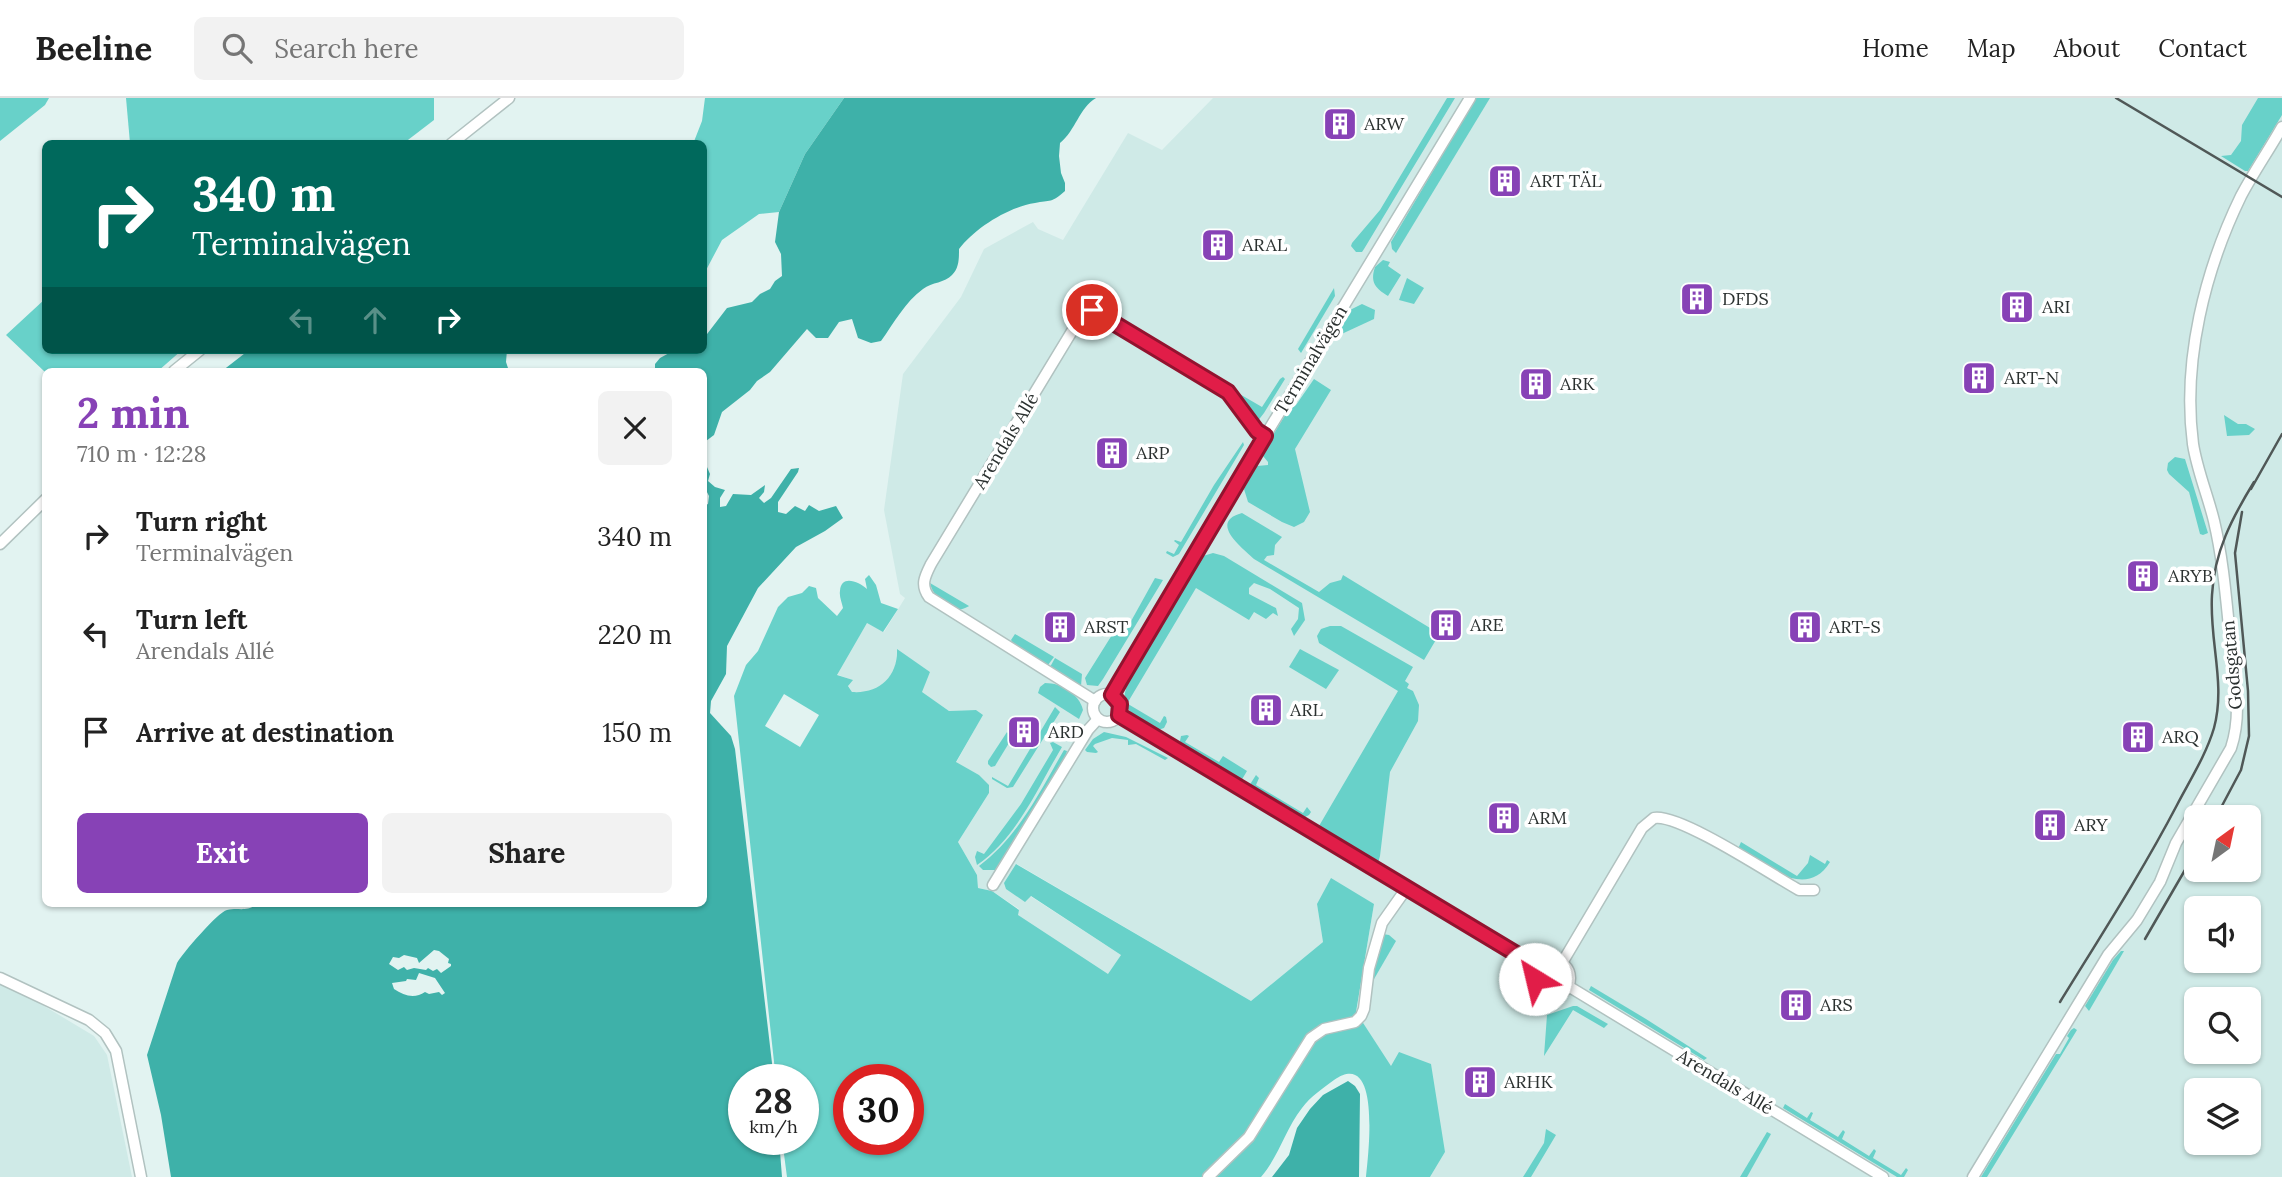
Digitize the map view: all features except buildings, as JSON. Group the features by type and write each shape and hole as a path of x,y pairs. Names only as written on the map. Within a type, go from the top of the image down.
{"street":[{"path":"456,140 509,98"},
{"name":"Terminalvägen","path":"1112,695 1470,98"},
{"name":"Godsgatan","path":"1973,1177 2108,955 2137,920 2160,882 2176,843 2231,748 2235,736 2237,702 2224,579 2214,520 2193,445 2192,385 2196,336 2215,260 2243,194 2282,127"},
{"name":"Arendals Allé","path":"1095,701 929,597 923,582 931,564 1083,313 1092,310 1228,392 1257,431 1265,436"},
{"path":"178,368 195,354"},
{"path":"0,544 42,503"},
{"path":"1103,695 1112,695 1120,704 1119,715 1110,722 1098,719 1094,711 1095,701 1103,695"},
{"path":"1119,715 1538,967"},
{"path":"993,885 1088,730 1098,719"},
{"path":"1562,963 1642,828 1654,818 1668,818 1693,829 1798,890 1814,890"},
{"path":"1208,1177 1249,1138 1311,1038 1324,1029 1355,1022 1361,1016 1369,968 1382,923 1406,889"},
{"path":"1549,960 1562,963 1569,973 1568,986 1557,995 1543,993 1535,981 1538,967 1549,960"},
{"path":"0,978 89,1020 105,1033 116,1051 141,1177"},
{"name":"Arendals Allé","path":"1568,986 1883,1177"}],"shaded area":[{"path":"0,98 49,98 45,105 0,141"},
{"path":"126,98 434,98 434,120 408,140 130,140"},
{"path":"705,98 844,98 805,154 779,212 759,214 722,240 707,268 707,140 695,140 702,121"},
{"path":"844,98 1096,98 1085,107 1060,143 1059,156 1065,191 1054,199 1025,205 1003,214 974,234 959,249 959,260 952,275 917,294 881,341 871,343 858,338 852,319 839,322 828,338 816,338 807,329 770,372 722,412 714,435 707,440 707,368 655,368 655,364 667,354 707,354 707,334 727,308 752,302 782,276 781,254 775,242 779,212 805,154"},
{"path":"1213,98 2282,98 2282,1177 1430,1177 1445,1152 1356,1012 1374,904 1317,904 1323,942 1251,1001 1017,864 1030,896 1121,955 1108,975 1017,915 1019,909 992,891 978,888 977,875 958,842 989,793 979,775 956,763 982,716 976,710 949,711 921,692 930,672 897,650 895,669 887,681 866,693 852,692 848,685 852,680 836,674 867,623 884,632 905,598 900,594 884,510 903,374 961,297 984,249 1033,222 1038,229 1063,240 1128,133 1162,150"},
{"path":"1447,98 1455,98 1364,249 1362,252 1356,252 1351,246 1352,243 1380,210"},
{"path":"1476,98 1490,98 1396,253 1391,242"},
{"path":"2258,98 2282,98 2282,115 2248,171 2245,171 2221,156 2231,155 2241,141 2242,125"},
{"path":"1383,260 1390,262 1388,266 1401,275 1388,296 1373,281 1375,267"},
{"path":"1407,278 1424,288 1414,304 1399,300"},
{"path":"1334,288 1335,296 1301,353 1298,349"},
{"path":"42,302 42,354 177,354 161,368 42,369 6,335"},
{"path":"1362,304 1375,310 1374,319 1333,338 1348,311"},
{"path":"244,354 507,354 508,368 226,368"},
{"path":"1283,377 1285,379 1257,422 1231,389 1262,407"},
{"path":"1314,379 1331,390 1295,449 1310,512 1304,522 1294,527 1248,502 1244,489 1257,466 1268,465 1263,456 1264,450 1287,412 1296,405"},
{"path":"2224,415 2238,424 2246,424 2255,429 2249,435 2227,436"},
{"path":"1243,442 1244,445 1179,554 1173,557 1166,553 1167,551 1174,554 1179,545 1174,541 1181,542"},
{"path":"2175,457 2185,459 2208,533 2203,535 2200,534 2189,492 2167,470 2168,463"},
{"path":"707,467 710,474 708,481 725,490 720,498 720,507 726,506 733,494 751,495 765,485 759,498 764,503 771,498 791,469 799,468 778,502 778,512 786,514 795,506 805,511 809,505 819,511 836,506 843,518 796,547 758,588 727,646 726,674 711,701 710,713 731,736 735,749 772,1064 728,1064 728,1155 780,1155 782,1177 171,1177 161,1115 147,1055 177,963 222,912 251,907 707,907","holes":["434,950 449,959 451,966 441,973 437,969 433,971 428,968 407,970 404,967 398,970 389,964 393,957 404,955 417,958 419,963","419,973 435,978 445,993 442,995 439,992 425,992 410,996 394,989 392,983 407,979 416,980"]},
{"path":"1242,513 1282,537 1275,545 1274,555 1267,556 1264,560 1319,592 1330,583 1341,580 1343,575 1435,631 1437,638 1424,660 1254,559 1236,542 1228,529 1228,522 1232,517"},
{"path":"1213,553 1224,556 1302,603 1305,620 1294,636 1291,629 1298,619 1299,608 1270,589 1254,583 1249,588 1249,594 1276,608 1278,616 1273,613 1266,619 1254,612 1249,620 1196,588 1128,702 1160,723 1164,716 1166,717 1164,728 1158,730 1138,719 1130,711 1125,702 1126,690 1141,654 1196,563 1203,556"},
{"path":"869,575 876,585 881,603 898,609 883,632 867,623 837,675 853,680 848,686 852,692 878,687 885,682 894,668 897,649 930,672 922,692 949,711 976,710 983,715 956,762 979,775 989,785 989,793 958,842 977,875 978,888 992,891 1019,910 1018,915 1108,974 1121,955 1031,896 1025,902 1006,889 1004,883 1016,864 1251,1001 1323,942 1317,904 1331,878 1374,904 1356,1012 1391,1066 1399,1052 1431,1064 1445,1152 1430,1177 1366,1177 1369,1108 1360,1078 1349,1074 1334,1080 1305,1104 1261,1177 787,1177 784,1155 819,1155 819,1064 774,1064 734,696 746,665 758,651 778,607 788,597 802,593 809,586 816,588 818,598 837,616 843,608 840,593 844,583 855,582 867,589 865,579","holes":["784,694 819,715 800,747 765,726"]},
{"path":"1155,578 1163,580 1103,679 1098,686 1087,685 1085,678 1122,619 1130,623"},
{"path":"930,583 969,606 958,610 949,607 937,596"},
{"path":"1341,626 1413,667 1405,681 1419,705 1418,721 1390,772 1378,863 1319,826 1398,691 1319,643 1317,636 1321,629"},
{"path":"1015,634 1054,657 1048,665 1013,643 1011,640"},
{"path":"1300,649 1339,670 1326,689 1289,667"},
{"path":"1055,658 1082,674 1081,686 1050,667"},
{"path":"1045,683 1058,685 1074,694 1083,710 1079,719 1038,693"},
{"path":"1055,707 1060,712 1013,787 1007,788 992,779 1008,786"},
{"path":"1007,732 1012,738 995,766 991,767 988,761"},
{"path":"1104,732 1126,737 1168,758 1165,760 1136,744 1128,745 1128,740 1112,738 1093,746 1098,752 1087,752 1085,750 1093,739"},
{"path":"1181,736 1189,736 1185,742 1219,762 1223,756 1247,771 1241,781 1181,745"},
{"path":"1050,743 1062,747 1026,811 1004,841 977,865 977,851 984,854 1021,804 1053,750"},
{"path":"1064,750 1067,751 1066,755 1000,863 995,870 983,870 979,866 1017,827"},
{"path":"1256,775 1259,778 1256,785 1303,813 1307,807 1311,812 1309,815 1303,818 1249,786"},
{"path":"1741,842 1797,876 1808,863 1810,855 1825,864 1827,860 1830,862 1820,873 1809,879 1798,879 1773,870 1738,849"},
{"path":"1383,934 1396,941 1370,986 1380,937"},
{"path":"2121,951 2124,951 2089,1011 2085,1006"},
{"path":"0,984 34,1000 94,1036 107,1055 132,1177 0,1177"},
{"path":"1591,986 1707,1058 1704,1060 1589,990"},
{"path":"1573,1006 1608,1024 1604,1028 1573,1010 1544,1056 1547,1015"},
{"path":"2074,1028 2077,1030 1987,1177 1981,1177 2056,1054 2060,1054 2069,1038 2067,1036"},
{"path":"1348,1081 1360,1094 1359,1177 1272,1177 1289,1155 1297,1128 1310,1109 1323,1095"},
{"path":"1785,1104 1807,1118 1813,1113 1810,1120 1838,1137 1843,1130 1845,1132 1842,1139 1869,1156 1874,1149 1876,1151 1873,1158 1901,1175 1906,1168 1908,1170 1904,1177 1897,1177 1783,1108"},
{"path":"1546,1129 1556,1135 1531,1177 1523,1177 1544,1143"},
{"path":"1767,1132 1771,1134 1747,1177 1740,1177"}],"railway":[{"path":"2116,98 2282,197"},
{"path":"2251,489 2282,434"},
{"path":"2060,1002 2150,855 2211,738 2218,695 2212,612 2213,579 2220,550 2238,509 2254,482"},
{"path":"2222,805 2241,770 2249,736 2248,691 2235,553 2242,512"},
{"path":"2145,939 2184,872"}],"place":[{"name":"ARW","path":"1340,124"},
{"name":"ART TÄL","path":"1505,181"},
{"name":"ARAL","path":"1218,245"},
{"name":"DFDS","path":"1697,299"},
{"name":"ARI","path":"2017,307"},
{"name":"ART-N","path":"1979,378"},
{"name":"ARK","path":"1536,384"},
{"name":"ARP","path":"1112,453"},
{"name":"ARYB","path":"2143,576"},
{"name":"ARE","path":"1446,625"},
{"name":"ARST","path":"1060,627"},
{"name":"ART-S","path":"1805,627"},
{"name":"ARL","path":"1266,710"},
{"name":"ARD","path":"1024,732"},
{"name":"ARQ","path":"2138,737"},
{"name":"ARM","path":"1504,818"},
{"name":"ARY","path":"2050,825"},
{"name":"ARS","path":"1796,1005"},
{"name":"ARHK","path":"1480,1082"}],"route":[{"path":"1092,310 1228,392 1257,431 1265,436 1112,695 1120,704 1119,715 1538,967 1535,979"}]}
